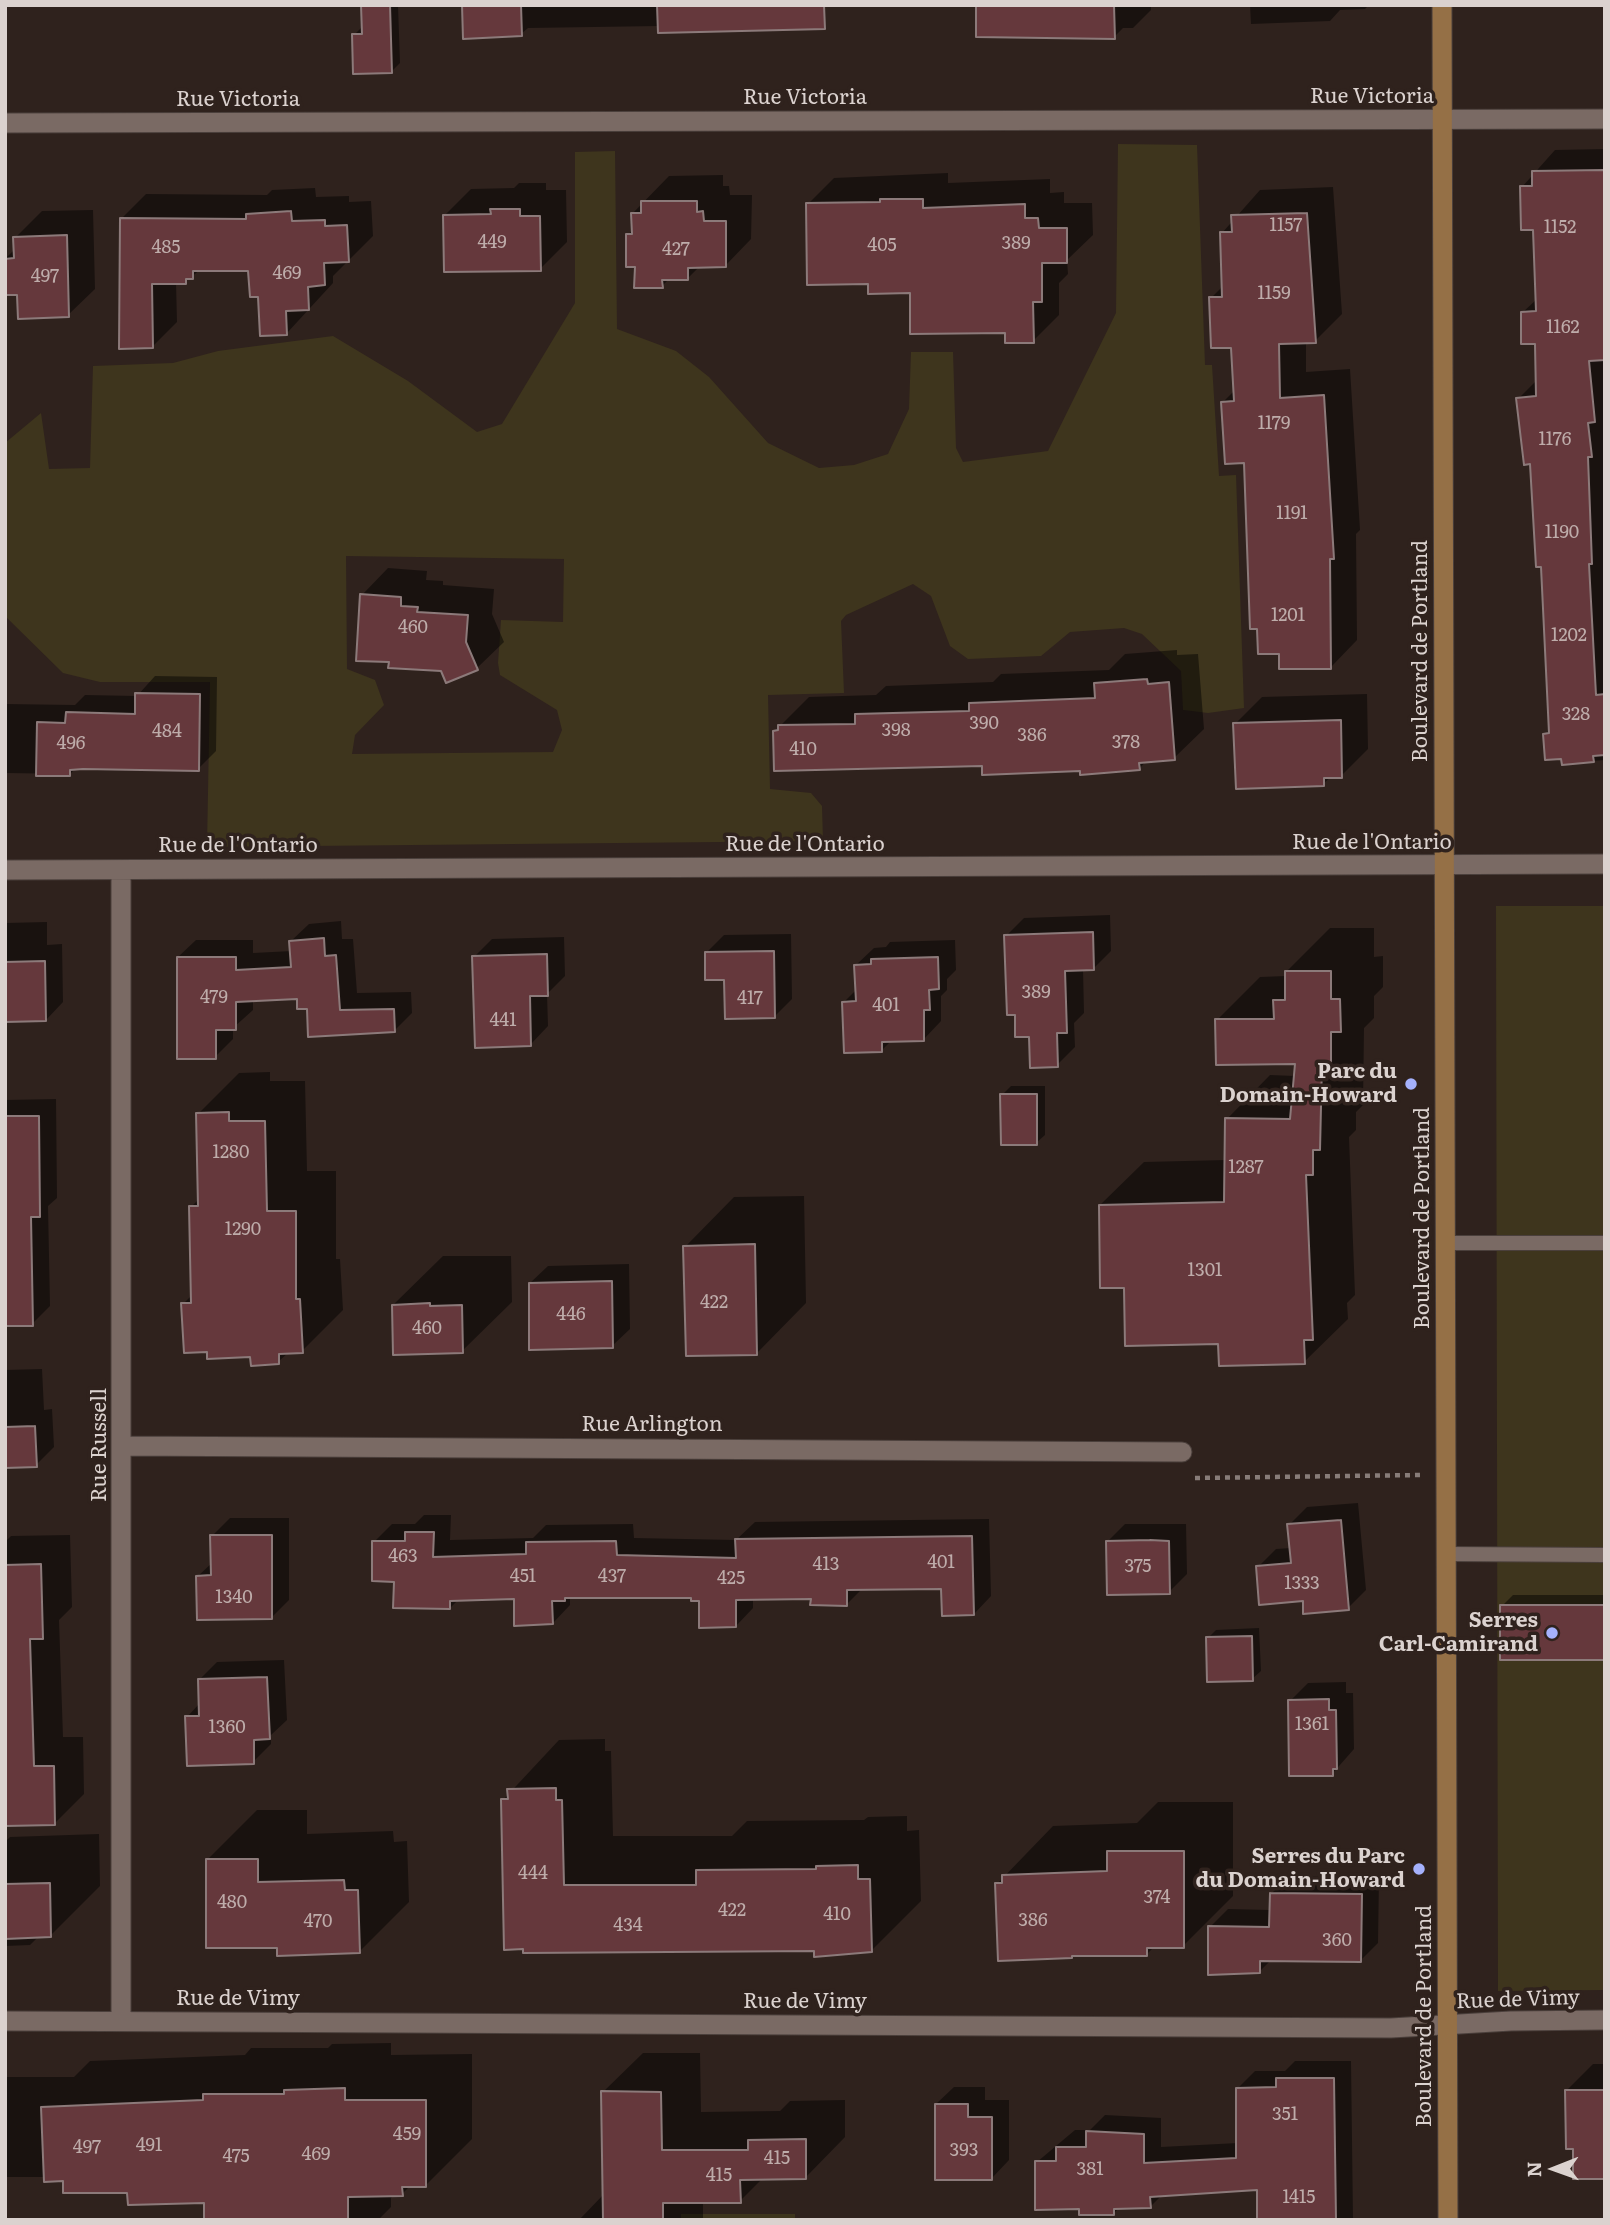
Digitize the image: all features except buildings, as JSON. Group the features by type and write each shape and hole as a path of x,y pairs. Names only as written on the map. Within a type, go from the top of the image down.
{"main road":[{"name":"Boulevard de Portland","path":"1442,5 1448,2220"}],"street":[{"name":"Rue Victoria","path":"5,123 1605,119"},
{"name":"Rue de l'Ontario","path":"5,870 1605,864"},
{"name":"Rue Russell","path":"121,870 121,2021"},
{"name":"Rue Arlington","path":"122,1446 1182,1452"},
{"name":"Rue de Vimy","path":"5,2021 1377,2028 1605,2020"}],"lane":[{"path":"1445,1243 1605,1243"},
{"path":"1447,1554 1605,1555"}],"path":[{"path":"1182,1452 1185,1478 1446,1475"}],"shaded area":[{"path":"1118,144 1197,145 1205,365 1212,365 1219,476 1236,475 1244,708 1208,713 1183,710 1181,671 1142,634 1124,628 1070,632 1041,656 968,659 950,646 931,596 913,584 846,615 841,621 844,693 768,695 770,789 811,793 822,806 823,841 207,847 210,682 100,682 63,673 5,616 5,443 41,413 49,469 90,468 93,366 173,363 218,351 333,336 408,381 477,432 502,424 575,303 575,152 615,151 617,329 676,351 709,377 768,443 819,468 854,465 888,454 909,409 911,352 953,352 956,448 963,462 1048,451 1116,313","holes":["346,556 564,559 563,622 501,620 498,663 500,675 557,710 562,730 553,752 352,754 355,735 384,705 375,680 347,669"]},
{"path":"1496,906 1605,906 1605,1990 1498,1991"},
{"path":"681,2214 795,2214 795,2220 681,2220"}],"place":[{"name":"Parc du Domain-Howard","path":"1411,1084"},
{"name":"Serres Carl-Camirand","path":"1552,1633"},
{"name":"Serres du Parc du Domain-Howard","path":"1419,1869"}]}
